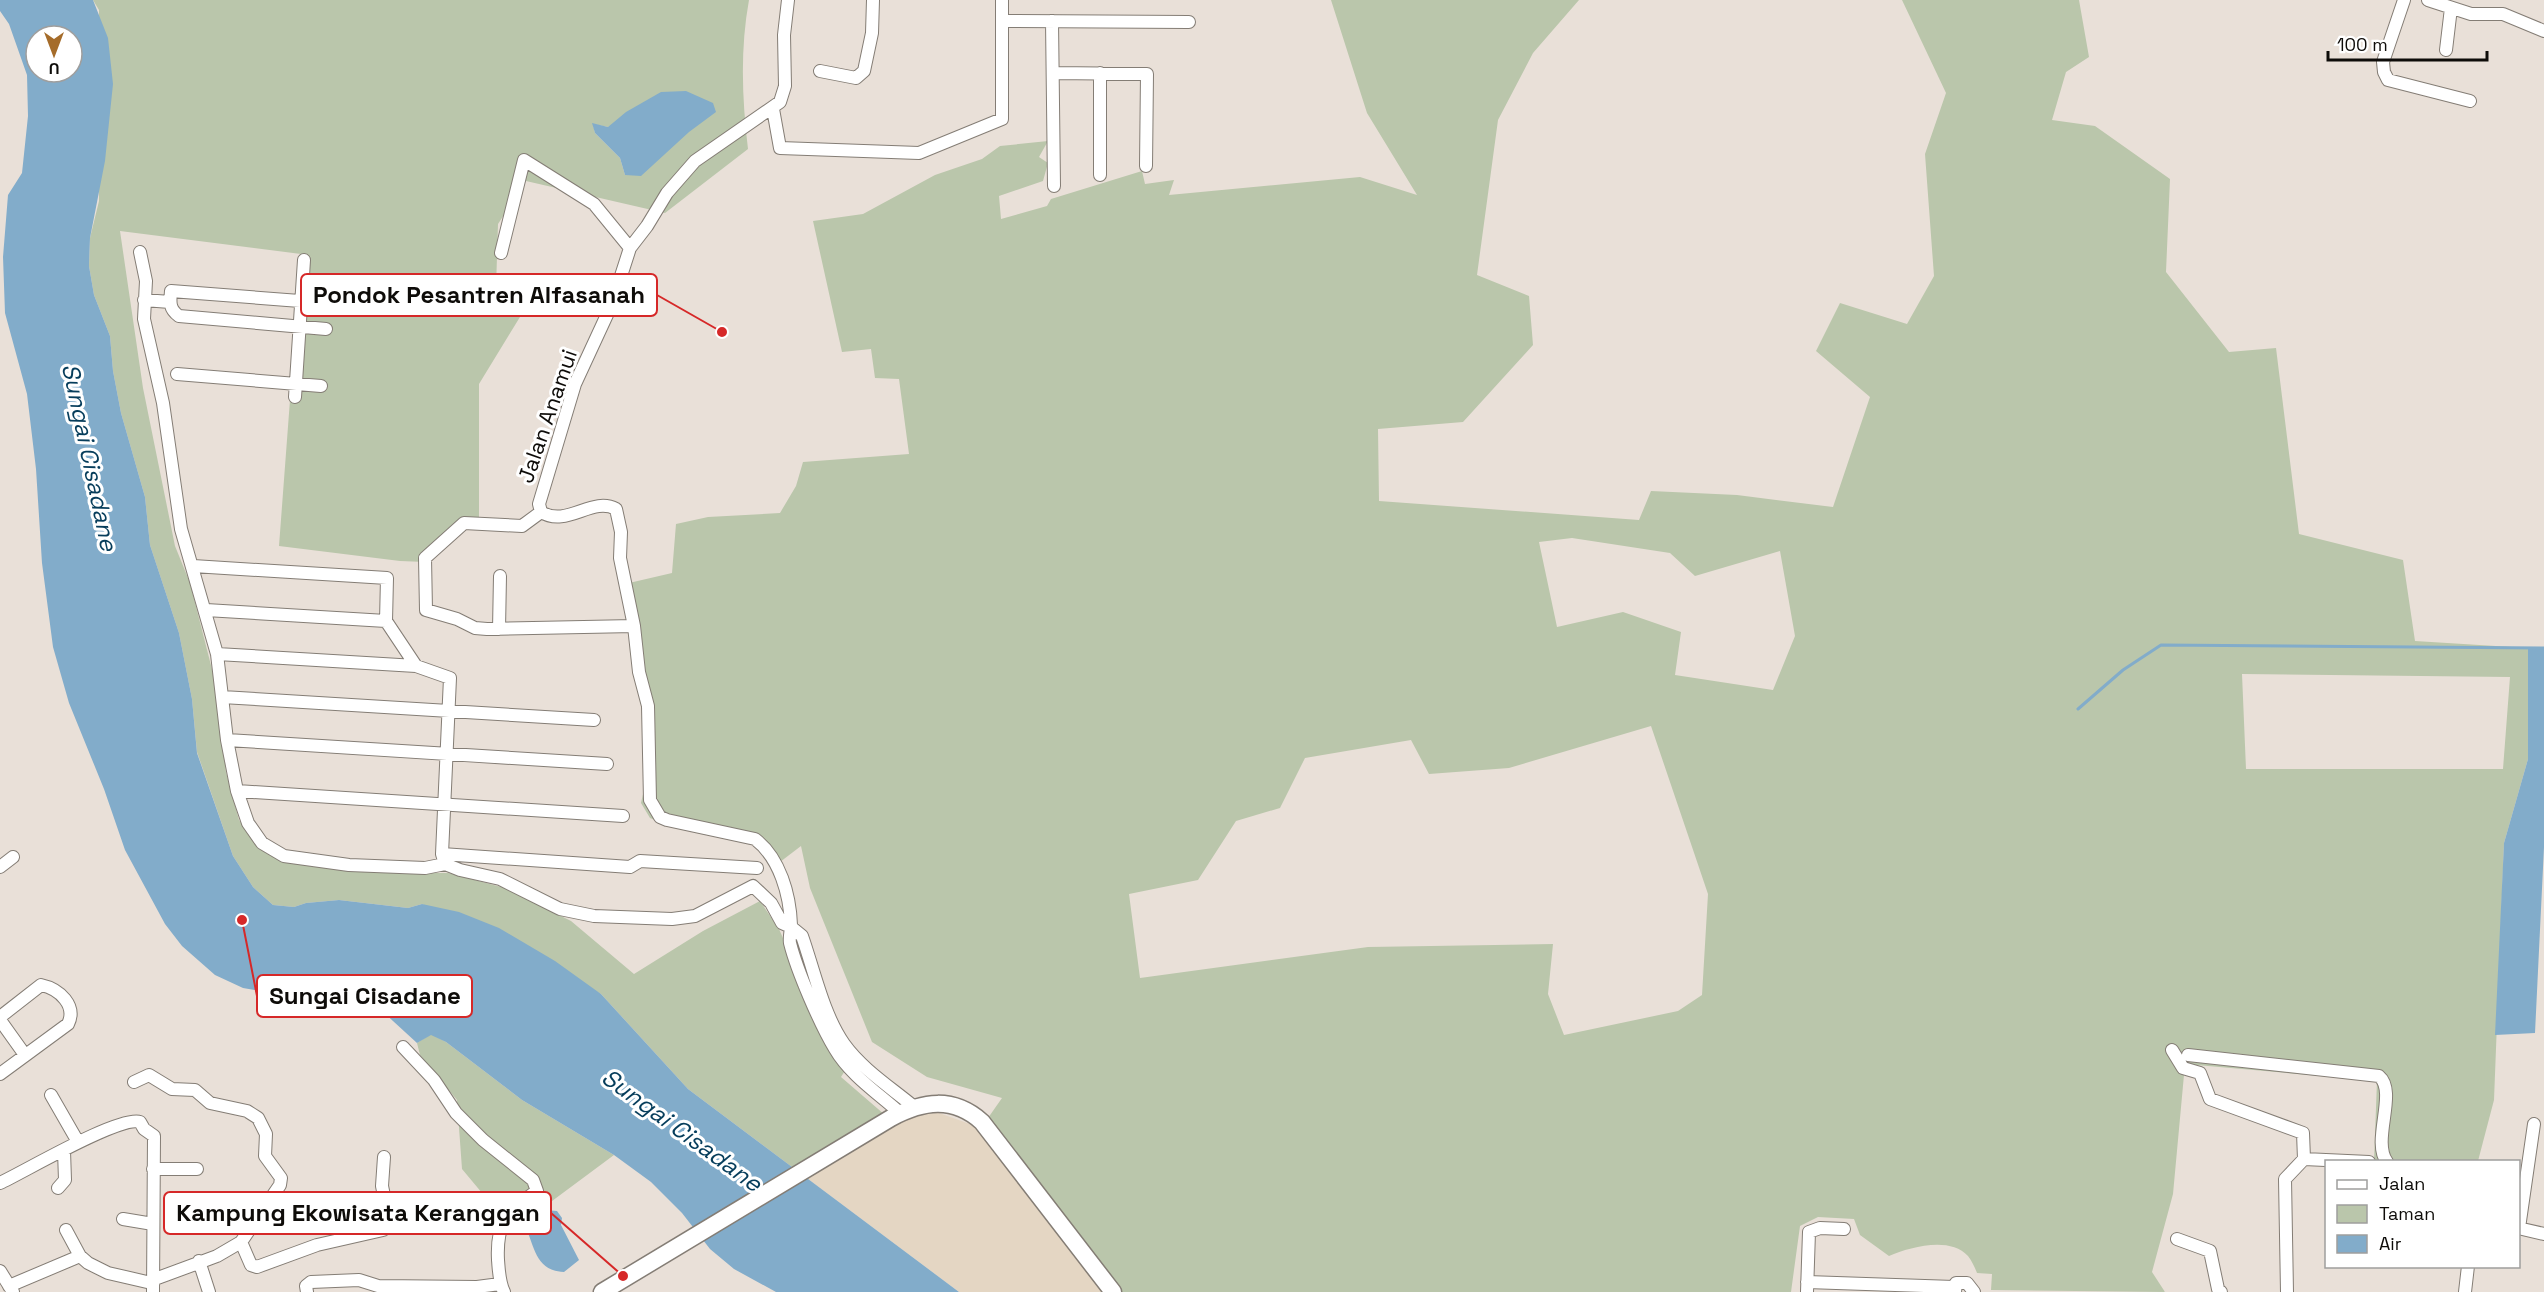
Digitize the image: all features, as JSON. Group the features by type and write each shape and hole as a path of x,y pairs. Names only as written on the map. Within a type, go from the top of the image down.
{"main road":[{"path":"602,1292 902,1113 931,1102 951,1104 976,1116 1113,1292"}],"street":[{"path":"788,0 784,35 785,86 780,102 773,109 780,148 919,153 1002,118 1002,0"},
{"path":"820,71 856,78 864,71 872,33 873,0"},
{"path":"2404,0 2383,62 2388,80 2470,101"},
{"path":"2428,0 2454,5 2476,15 2510,16 2544,31"},
{"path":"2496,14 2499,0"},
{"path":"2446,50 2454,5"},
{"path":"1002,21 1189,22"},
{"path":"1052,21 1054,186"},
{"path":"1053,73 1147,74 1146,166"},
{"path":"1100,73 1100,176"},
{"name":"Jalan Anamui","path":"773,109 695,161 667,193 647,226 630,248 612,304 575,384 539,504 541,512 548,517 565,518 602,506 616,510 621,532 620,558 634,626 639,672 648,706 652,807 667,820 755,839 767,848 781,876 791,927"},
{"path":"501,253 524,160 594,204 630,248"},
{"path":"140,252 146,281 144,319 163,403 181,529 217,654 227,740 237,791 248,823 262,843 284,856 349,865 425,868 443,859 630,867 640,861 757,868"},
{"path":"295,391 304,260"},
{"path":"326,303 171,291 170,302 173,312 179,315 326,329"},
{"path":"144,300 170,302"},
{"path":"177,374 295,391 321,386"},
{"path":"541,512 522,526 464,523 425,558 425,608 428,612 446,615 475,628 634,626"},
{"path":"193,566 387,578 386,621 417,666"},
{"path":"499,629 500,576"},
{"path":"206,610 386,621"},
{"path":"217,654 417,666 450,678 443,859"},
{"path":"222,697 594,720"},
{"path":"227,740 448,756 607,764"},
{"path":"237,791 623,816"},
{"path":"0,867 13,857"},
{"path":"443,859 460,870 500,879 560,909 594,916 672,919 695,916 710,911 753,886 771,903 782,923 802,936 831,1017 844,1043 902,1113"},
{"path":"0,1074 68,1024 72,1013 71,1006 58,993 41,985 0,1019 25,1055"},
{"path":"307,1292 306,1286 311,1282 364,1280 393,1289 502,1288 497,1239 502,1222 512,1208 537,1191 533,1180 483,1140 456,1113 434,1080 403,1047"},
{"path":"2172,1050 2183,1068 2200,1073 2210,1099 2302,1132 2304,1159"},
{"path":"2187,1055 2379,1076 2385,1087 2383,1156 2386,1160"},
{"path":"66,1230 80,1256 108,1273 154,1286 199,1261 224,1254 241,1242 280,1185 281,1178 265,1156 264,1126 258,1118 248,1111 210,1103 195,1090 172,1089 149,1075 134,1082"},
{"path":"51,1095 78,1142"},
{"path":"0,1183 78,1142 136,1120 153,1134 154,1286"},
{"path":"2520,1221 2534,1124"},
{"path":"58,1188 65,1180 64,1151"},
{"path":"241,1242 251,1265 257,1267 317,1245 383,1230 388,1215 382,1186 384,1157"},
{"path":"2287,1292 2284,1179 2304,1159 2336,1160"},
{"path":"153,1169 197,1169"},
{"path":"123,1219 153,1224"},
{"path":"1844,1229 1820,1228 1809,1232 1807,1287 1955,1290 1956,1284 1967,1283 1974,1292"},
{"path":"2520,1228 2544,1234"},
{"path":"2177,1239 2210,1251 2218,1289 2221,1292"},
{"path":"0,1271 11,1289 80,1256"},
{"path":"199,1261 209,1292"},
{"path":"2465,1292 2468,1268"}],"shaded area":[{"path":"928,1109 981,1128 1115,1292 959,1292 800,1173 885,1115"}],"green space":[{"path":"93,0 749,0 744,37 743,74 748,149 665,213 526,181 498,224 496,289 531,299 479,384 479,524 456,522 425,562 279,546 301,254 120,231 143,388 175,546 190,583 216,685 226,772 239,820 260,848 417,873 448,873 505,888 571,921 634,974 703,931 760,901 779,929 825,1035 846,1069 841,1077 885,1115 800,1173 688,1089 601,994 422,904 408,908 339,900 306,903 294,907 273,905 253,887 233,856 197,752 192,699 179,633 150,545 145,497 121,413 113,371 110,336 94,295 89,266 90,238 99,201 99,10","holes":["715,111 625,175 620,158 595,133 593,124 608,127"]},
{"path":"1331,0 1579,0 1533,53 1498,120 1477,275 1529,296 1533,345 1463,422 1378,429 1379,501 1639,520 1651,491 1737,495 1833,507 1870,397 1816,351 1840,303 1907,324 1934,276 1925,154 1946,93 1902,0 2079,0 2089,57 2066,72 2052,120 2095,126 2170,179 2166,272 2229,352 2276,348 2299,534 2403,560 2415,641 2528,648 2528,759 2504,843 2494,1100 2478,1160 2374,1160 2377,1081 2185,1064 2173,1194 2152,1272 2165,1292 1991,1290 1992,1274 1977,1273 1968,1256 1951,1246 1930,1245 1908,1249 1889,1256 1860,1235 1854,1219 1818,1217 1800,1226 1791,1292 1115,1292 981,1128 1002,1098 927,1077 872,1042 810,888 801,846 780,862 763,843 662,823 650,818 641,803 654,746 651,702 629,583 672,573 676,524 708,517 780,513 796,486 803,462 909,454 899,379 875,378 871,349 842,352 813,221 863,214 935,175 982,159 1000,146 1048,141 1039,157 1048,163 1043,181 999,196 1001,219 1047,206 1051,199 1142,171 1145,184 1174,180 1169,195 1360,177 1417,195 1367,113","holes":["1572,538 1670,553 1695,576 1780,551 1795,636 1773,690 1675,675 1681,632 1623,612 1557,627 1539,542","2242,674 2510,677 2503,769 2246,769","1651,726 1708,894 1702,995 1678,1011 1564,1035 1548,994 1553,944 1368,947 1140,978 1129,894 1198,880 1236,821 1280,808 1305,758 1411,740 1429,774 1509,768"]},
{"path":"431,1034 446,1042 522,1100 614,1155 513,1230 462,1169 457,1100 420,1055 417,1043"}],"water":[{"path":"0,0 93,0 108,38 113,84 105,161 90,238 89,266 94,295 110,336 113,371 121,413 145,497 150,545 179,633 192,699 197,753 233,856 253,887 273,905 294,907 306,903 339,900 408,908 422,904 459,912 499,928 555,961 601,994 688,1089 959,1292 776,1292 734,1269 710,1249 682,1213 651,1182 614,1155 522,1100 446,1042 431,1035 417,1043 369,999 341,988 308,997 243,988 215,975 182,946 165,924 125,850 104,789 69,703 53,647 42,563 36,469 27,394 5,313 3,257 8,195 22,173 28,116 27,84 84,84 84,24 24,24 24,66 9,24 0,11"},
{"path":"686,91 713,103 716,112 689,132 641,176 625,175 620,158 595,133 592,123 608,127 626,112 661,92"},
{"path":"2528,648 2544,648 2544,847 2535,1033 2495,1035 2504,843 2528,759"},
{"path":"545,1210 557,1211 562,1218 561,1225 579,1260 564,1272 555,1271 543,1264 535,1252 527,1230 531,1220"}],"waterway":[{"path":"2078,709 2123,670 2161,645 2544,648"}],"place":[{"name":"Pondok Pesantren Alfasanah","path":"722,332"},
{"name":"Sungai Cisadane","path":"242,920"},
{"name":"Kampung Ekowisata Keranggan","path":"623,1276"}]}
